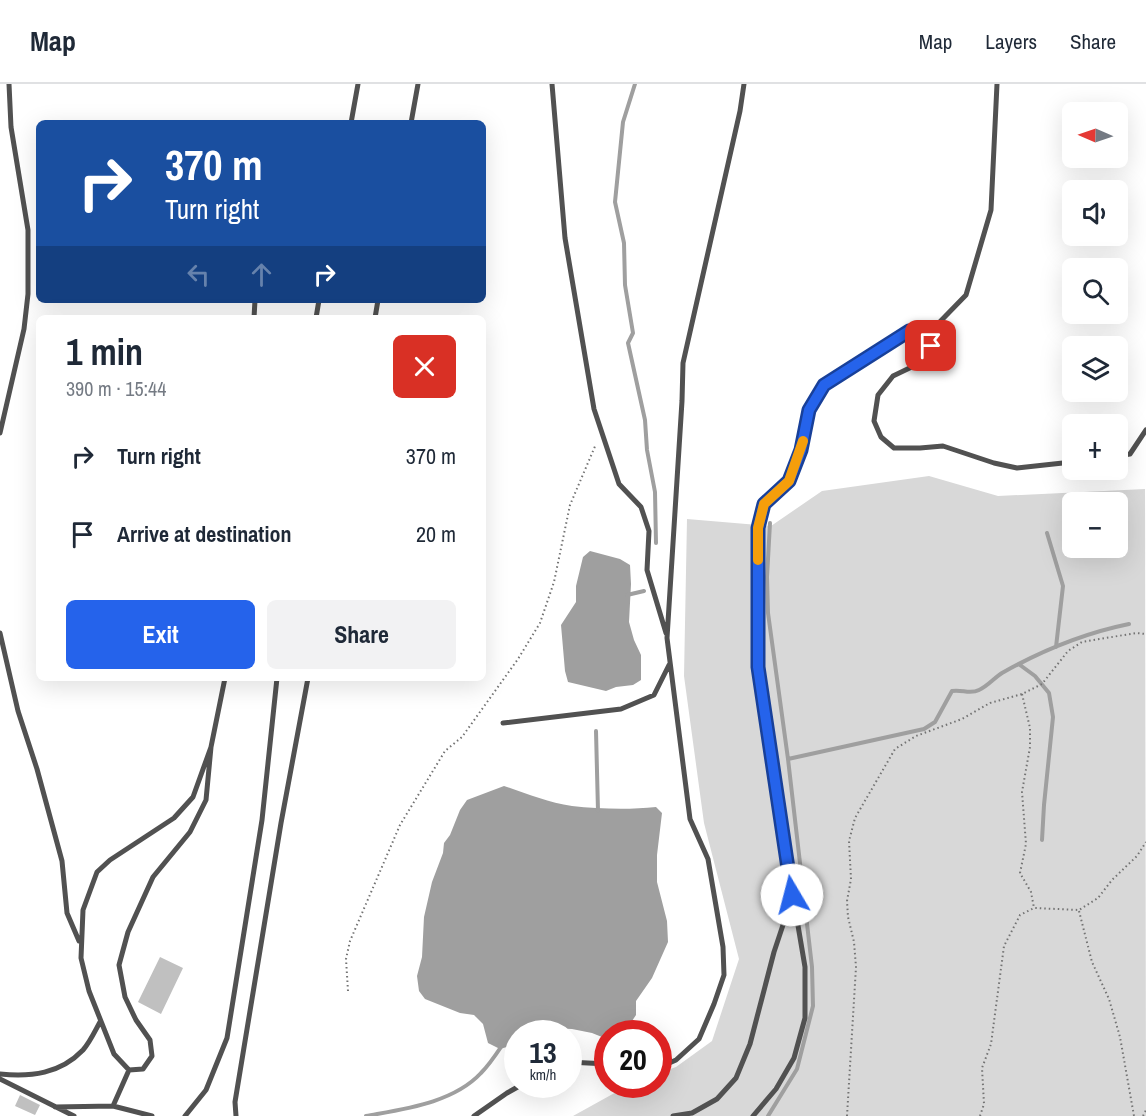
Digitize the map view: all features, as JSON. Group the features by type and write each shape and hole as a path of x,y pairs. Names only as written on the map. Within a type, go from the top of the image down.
{"lane":[{"path":"0,433 24,329 28,294 28,230 11,127 9,84"},
{"path":"352,120 358,84"},
{"path":"412,120 418,84"},
{"path":"552,84 565,238 594,409 619,484 641,507 649,531 647,570 667,638 690,819 708,859 723,946 724,975 714,1005 699,1039 672,1062"},
{"path":"667,638 683,363 740,111 744,84"},
{"path":"928,334 966,295 992,210 997,84"},
{"path":"753,1116 777,1089 794,1059 805,1018 806,967 792,895 758,667 758,528 764,504 789,481 801,450 809,410 824,385 909,331 928,334"},
{"path":"928,334 931,346 920,363 893,375 878,395 874,421 881,437 894,448 943,446 1017,468 1062,463"},
{"path":"1128,454 1146,430"},
{"path":"0,633 18,711 60,853 67,914 80,943"},
{"path":"503,723 621,709 654,695 670,663"},
{"path":"129,1070 143,1068 152,1056 150,1040 136,1020 125,997 120,965 128,932 153,877 190,832 206,801 211,747 224,681"},
{"path":"185,1116 206,1090 227,1038 262,820 277,681"},
{"path":"236,1116 235,1102 277,846 307,681"},
{"path":"129,1070 114,1054 100,1022 81,958 83,910 97,872 110,860 174,818 193,797 211,747"},
{"path":"673,1116 692,1113 717,1100 736,1077 750,1044 774,952 792,895"},
{"path":"0,1074 18,1076 53,1071 82,1050 100,1022"},
{"path":"113,1106 129,1070"},
{"path":"0,1079 74,1116"},
{"path":"474,1116 504,1095"},
{"path":"55,1107 113,1106 152,1116"}],"path":[{"path":"348,991 346,959 350,940 400,825 445,751 462,737 518,659 540,623 554,582 570,506 601,431"},
{"path":"847,1116 856,967 847,901 851,879 849,841 855,818 895,749 916,736 962,719 990,703 1022,694 1042,684 1068,651 1082,642 1136,633 1146,634"},
{"path":"1022,694 1030,728 1030,747 1022,792 1026,844 1020,873 1031,892 1034,908"},
{"path":"980,1116 984,1104 982,1068 992,1044 1004,946 1020,915 1034,908 1079,910 1098,898 1112,880 1137,856 1146,842"},
{"path":"1079,910 1092,962 1109,999 1120,1037 1134,1116"},
{"path":"1143,1116 1146,1110"}],"shaded area":[{"path":"929,476 998,496 1062,493 1062,558 1128,558 1128,492 1082,492 1145,489 1146,1116 573,1116 606,1098 672,1098 672,1068 712,1041 739,959 704,823 684,676 687,519 771,526 822,491"},
{"path":"590,551 620,559 630,565 629,622 641,655 641,680 633,685 606,691 568,682 565,671 561,625 576,602 576,586 583,557"},
{"path":"504,786 563,805 614,809 656,807 662,813 657,855 657,882 667,921 668,942 652,978 636,1001 636,1015 633,1020 594,1020 594,1034 582,1031 582,1020 504,1020 504,1048 500,1049 488,1043 483,1024 474,1015 460,1013 425,999 419,991 417,976 422,957 424,917 444,843 467,800"}],"building":[{"path":"160,957 183,968 161,1014 138,1002"},
{"path":"20,1095 40,1105 35,1115 15,1106"}],"waterway":[{"path":"635,84 623,122 615,202 624,243 625,285 633,333 628,343 645,420 647,450 655,492 656,543"},
{"path":"770,523 768,613 788,759"},
{"path":"1047,533 1063,586 1056,647"},
{"path":"627,595 644,591"},
{"path":"768,1116 797,1069 813,1006 812,967 788,759 924,729 935,722 952,691 976,691 1002,673 1032,657 1096,632 1129,624"},
{"path":"1020,665 1035,676 1049,693 1053,717 1042,840"},
{"path":"596,731 598,811"},
{"path":"366,1116 427,1103 457,1091 481,1073 501,1047"}],"slow traffic":[{"path":"758,560 758,528 764,504 789,481 803,441"}],"route":[{"path":"792,895 758,667 758,528 764,504 789,481 801,450 809,410 824,385 909,331 928,334 931,346"}]}
